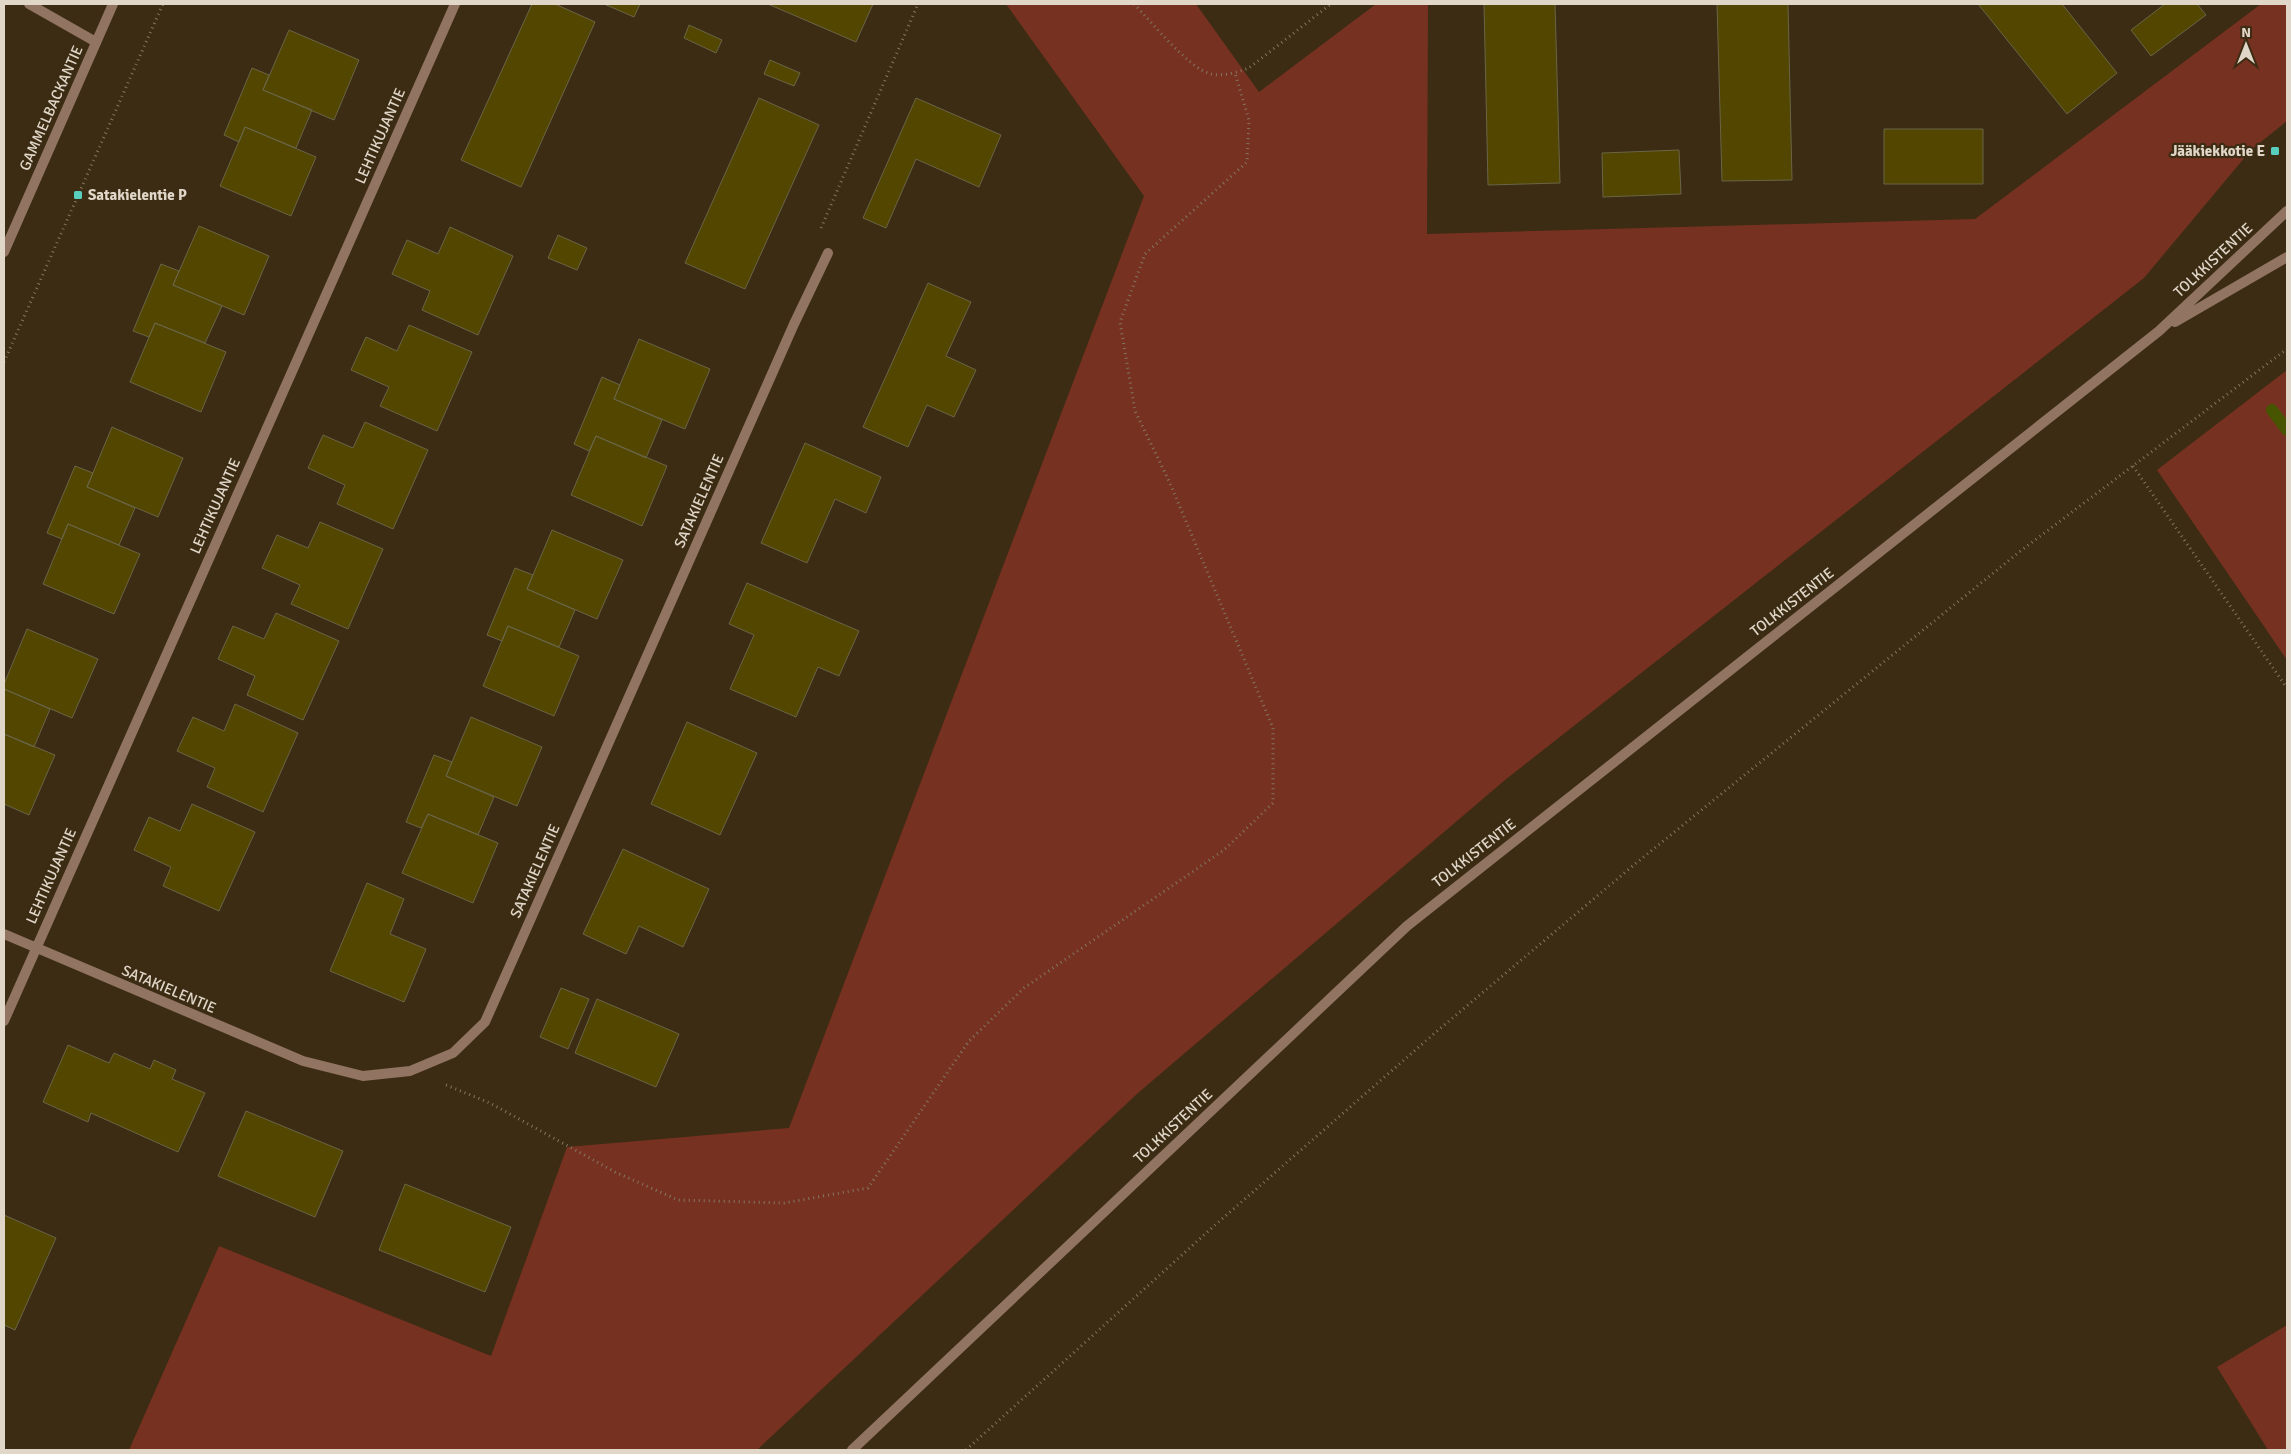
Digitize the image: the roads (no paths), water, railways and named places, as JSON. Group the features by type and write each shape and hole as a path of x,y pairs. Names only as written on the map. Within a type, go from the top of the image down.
{"street":[{"path":"29,4 96,42"},
{"name":"GAMMELBACKANTIE","path":"4,252 113,4"},
{"name":"LEHTIKUJANTIE","path":"4,1021 455,4"},
{"name":"TOLKKISTENTIE","path":"852,1450 1407,926 2159,331 2287,210"},
{"name":"SATAKIELENTIE","path":"4,934 302,1062 363,1076 410,1071 453,1053 485,1022 794,324 828,253"},
{"name":"TOLKKISTENTIE","path":"2159,331 2287,257"}],"waterway":[{"path":"2272,410 2287,430"}],"place":[{"name":"Jääkiekkotie E","path":"2275,151"},
{"name":"Satakielentie P","path":"78,195"}]}
